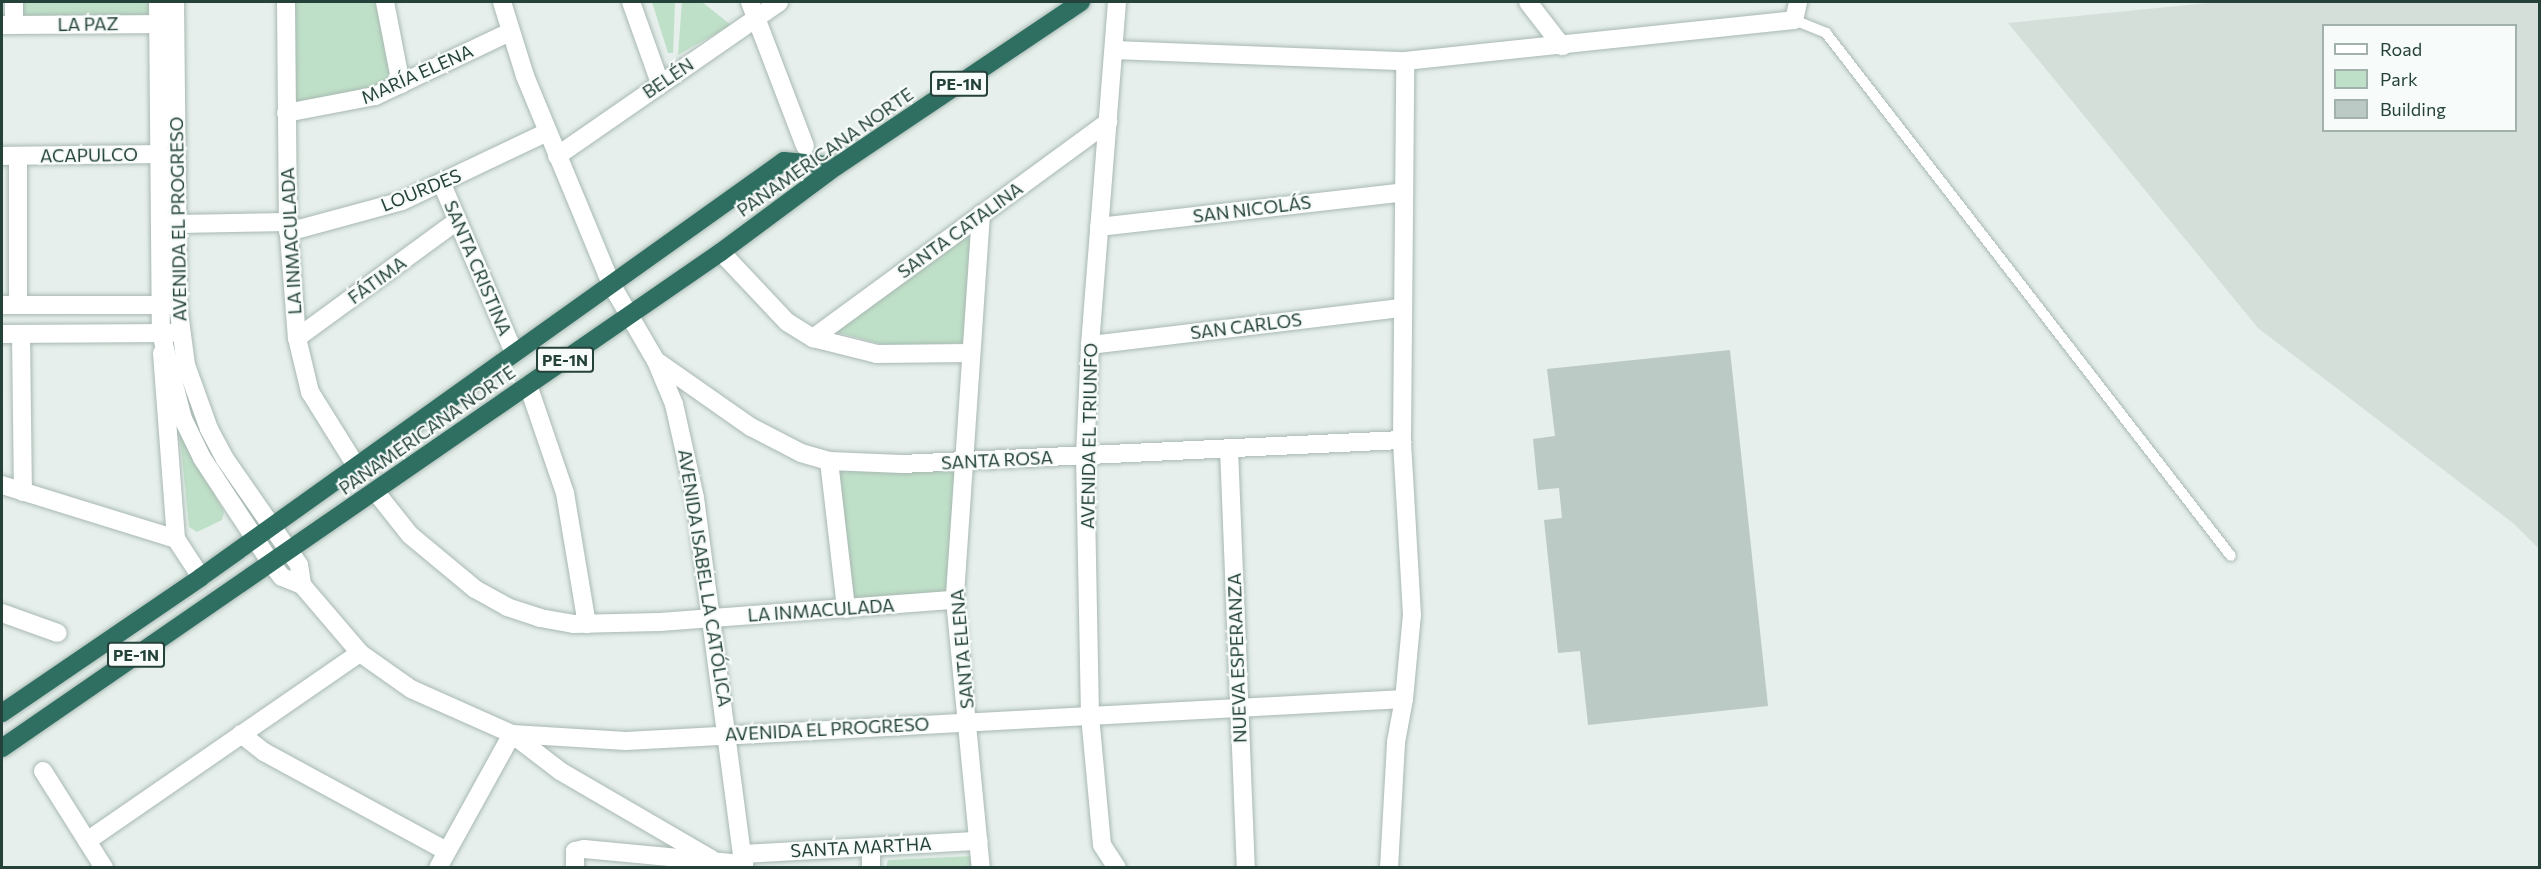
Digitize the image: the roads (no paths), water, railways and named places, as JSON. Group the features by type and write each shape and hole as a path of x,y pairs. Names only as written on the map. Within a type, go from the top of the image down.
{"highway":[{"name":"PANAMERICANA NORTE","path":"2,748 721,252 837,166 1081,2"},
{"name":"PANAMERICANA NORTE","path":"2,713 201,577 783,161 837,166"}],"street":[{"path":"8,25 14,2"},
{"name":"AVENIDA EL PROGRESO","path":"158,2 167,24"},
{"name":"AVENIDA EL PROGRESO","path":"175,2 167,24 168,154 158,306 176,539"},
{"name":"LA INMACULADA","path":"286,2 288,227 297,338 310,392 356,466"},
{"path":"385,2 401,84"},
{"name":"AVENIDA ISABEL LA CATÓLICA","path":"501,2 547,132 611,284 627,316 656,361 685,447 713,618 744,862"},
{"path":"631,2 660,83"},
{"name":"BELÉN","path":"557,156 660,83 753,10 779,2"},
{"name":"AVENIDA EL TRIUNFO","path":"1116,867 1102,845 1090,716 1085,456 1090,345 1117,2"},
{"path":"1527,2 1562,46"},
{"path":"1114,50 1405,61 1794,20 1798,2"},
{"path":"753,10 805,146"},
{"name":"LA PAZ","path":"8,25 167,24"},
{"name":"MARÍA ELENA","path":"286,113 349,103 401,84 510,32"},
{"path":"1389,867 1396,742 1404,699 1412,615 1402,440 1405,61"},
{"name":"SANTA CATALINA","path":"813,338 1108,122"},
{"name":"LOURDES","path":"178,224 288,227 370,211 442,184 547,132"},
{"name":"AVENIDA EL PROGRESO","path":"168,154 178,224 178,305 186,365 208,429 299,565 302,585"},
{"name":"ACAPULCO","path":"10,156 168,154"},
{"path":"10,156 10,305 178,305"},
{"name":"SANTA CRISTINA","path":"442,184 514,353"},
{"name":"SAN NICOLÁS","path":"1100,227 1404,192"},
{"name":"SANTA ELENA","path":"981,214 955,600 969,721 981,867"},
{"name":"FÁTIMA","path":"297,338 457,221"},
{"path":"721,252 780,316 813,338 877,354 970,353"},
{"name":"SAN CARLOS","path":"1090,345 1402,308"},
{"path":"2,334 180,332"},
{"name":"AVENIDA EL PROGRESO","path":"160,333 183,419 202,459 254,539 282,577 302,585 360,653 411,689 512,734 626,741 1404,699"},
{"path":"21,334 22,492"},
{"name":"SANTA ROSA","path":"656,361 752,428 801,453 829,461 884,464 1402,440"},
{"path":"528,385 565,493 587,624"},
{"name":"NUEVA ESPERANZA","path":"1229,449 1246,867"},
{"path":"829,461 846,609"},
{"path":"2,485 176,539 201,577"},
{"name":"LA INMACULADA","path":"375,491 410,535 475,589 507,607 540,618 587,624 713,618 955,600"},
{"path":"2,613 58,633"},
{"path":"87,841 360,653"},
{"path":"241,734 264,752 442,859 512,734 560,771 711,859"},
{"path":"43,771 104,867"},
{"name":"SANTA MARTHA","path":"575,859 711,859 744,862 871,847 979,841"},
{"path":"871,847 871,867"}],"lane":[{"path":"1794,20 1826,33 2231,556"}]}
